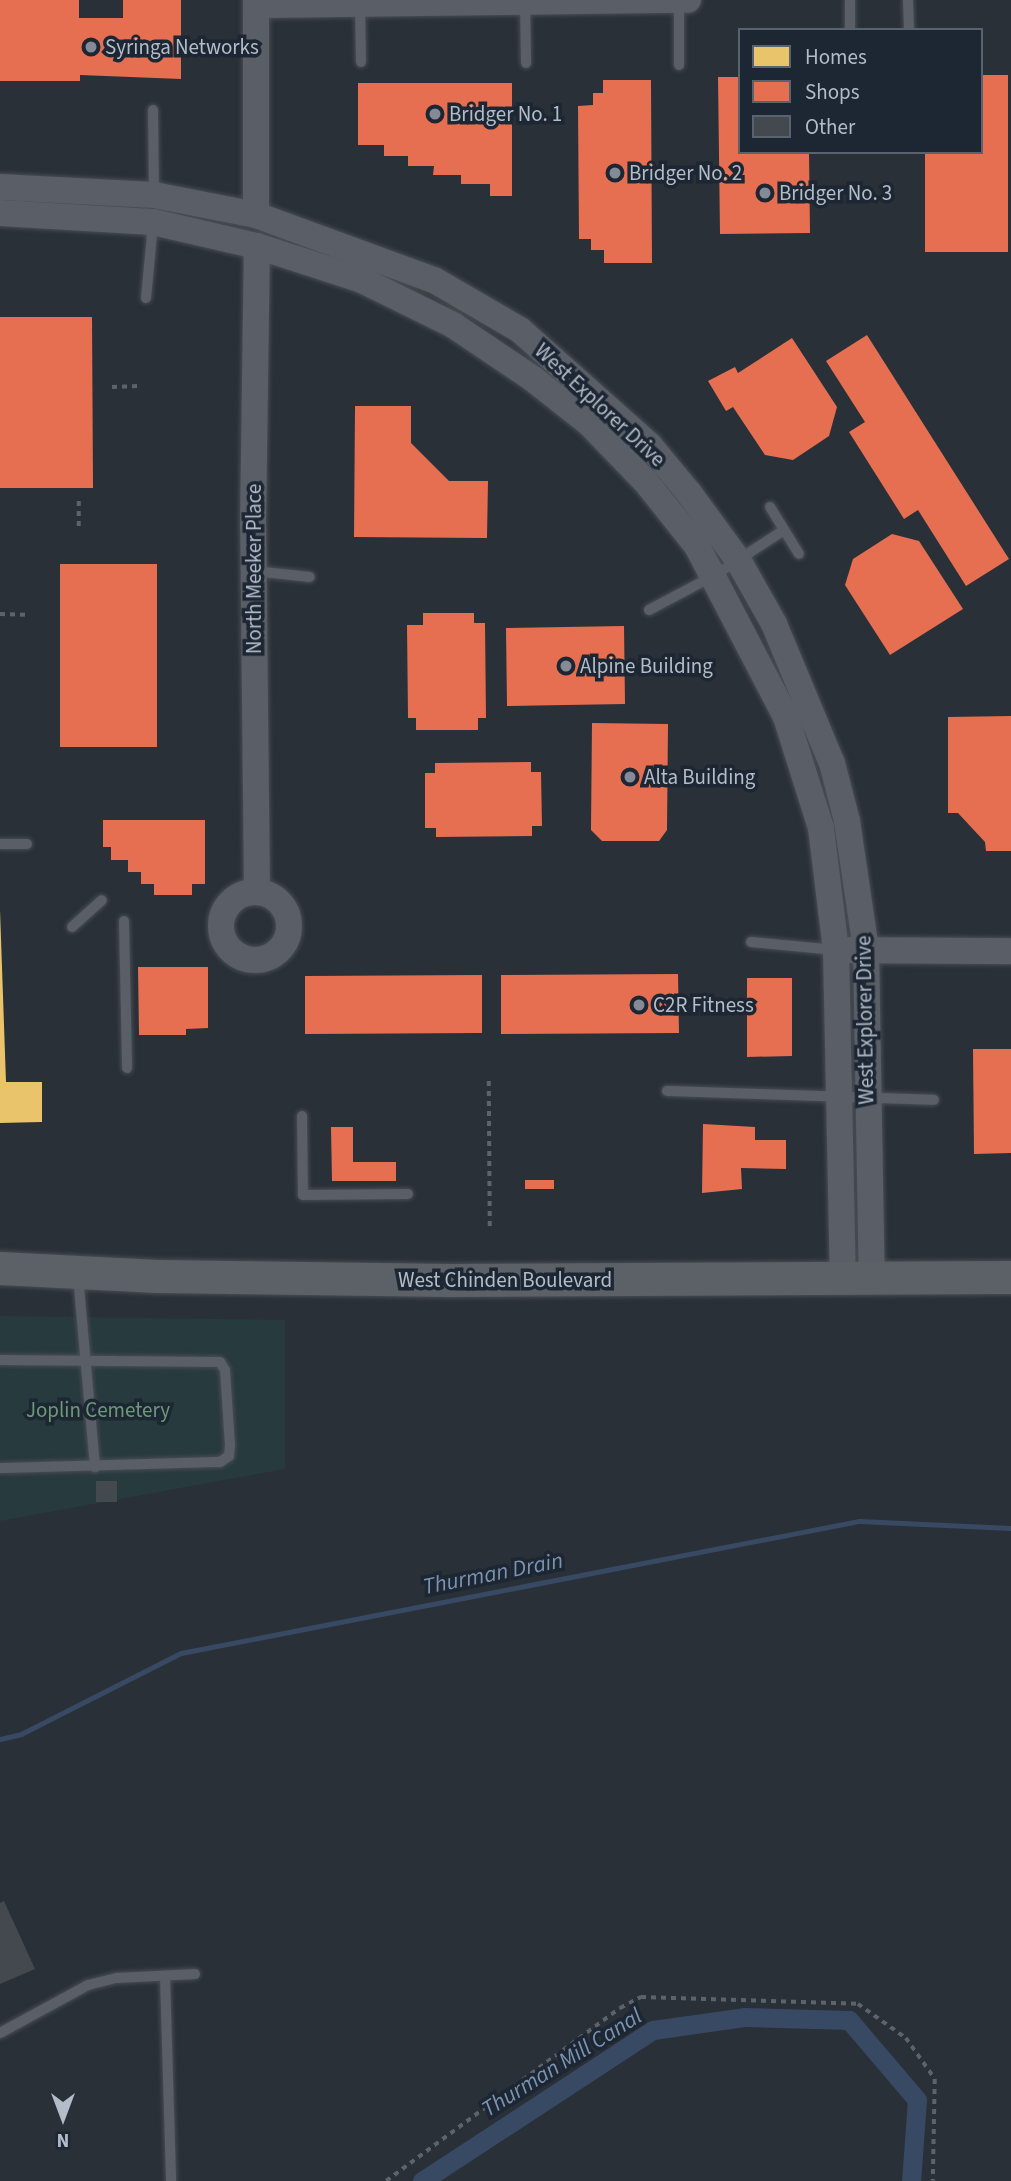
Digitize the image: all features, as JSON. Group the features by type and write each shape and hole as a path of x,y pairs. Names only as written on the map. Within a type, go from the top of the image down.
{"main road":[{"name":"West Chinden Boulevard","path":"0,1268 78,1273 436,1280 1011,1277"}],"street":[{"path":"256,215 256,3 688,0"},
{"name":"West Explorer Drive","path":"0,187 154,195 256,215 434,279 520,330 650,446 738,561 774,624 832,764 847,821 866,949 867,1099 858,1278"},
{"name":"West Explorer Drive","path":"0,213 153,222 257,246 362,280 453,325 502,356 589,423 646,482 716,575 794,738 821,828 836,950 838,1098 858,1278"},
{"name":"North Meeker Place","path":"257,246 253,571 257,892"},
{"path":"836,950 1011,951"}],"lane":[{"path":"679,0 679,65"},
{"path":"850,0 850,28"},
{"path":"908,0 909,28"},
{"path":"525,2 526,63"},
{"path":"360,4 361,62"},
{"path":"146,298 153,222 153,110"},
{"path":"770,507 799,554"},
{"path":"649,610 716,575 784,530"},
{"path":"253,571 310,577"},
{"path":"0,844 27,844"},
{"path":"72,927 102,900"},
{"path":"124,921 127,1068"},
{"path":"751,942 836,950"},
{"path":"667,1091 934,1100"},
{"path":"302,1116 303,1195 408,1194"},
{"path":"78,1273 95,1467"},
{"path":"0,1360 86,1363 220,1362 225,1370 230,1446 229,1456 220,1462 0,1468"},
{"path":"0,2033 88,1985 117,1978 195,1974"},
{"path":"165,1976 171,2181"}],"path":[{"path":"112,387 139,386"},
{"path":"79,501 79,528"},
{"path":"0,614 25,615"},
{"path":"489,1081 490,1227"},
{"path":"386,2181 620,2008 642,1997 858,2004 906,2038 935,2079 933,2181"}],"green space":[{"name":"Joplin Cemetery","path":"0,1316 285,1320 285,1469 0,1521"}],"building: Homes":[{"path":"0,910 6,1082 42,1082 42,1122 0,1123"}],"building: Shops":[{"name":"Syringa Networks","path":"0,0 79,0 79,18 123,18 123,0 181,0 181,79 80,75 80,81 0,81"},
{"path":"983,75 1008,75 1008,252 925,252 925,154 983,154"},
{"name":"Bridger No. 3","path":"718,77 738,77 738,154 809,154 810,233 720,234"},
{"name":"Bridger No. 2","path":"603,80 651,80 652,263 604,263 604,250 591,250 591,239 579,239 578,106 593,105 593,93 603,93"},
{"name":"Bridger No. 1","path":"358,83 512,83 512,196 490,196 490,184 461,184 461,175 433,175 434,166 408,166 408,156 384,156 384,145 358,145"},
{"path":"0,317 92,317 93,488 0,488"},
{"path":"867,335 1009,559 966,586 918,510 904,519 849,432 865,422 826,361"},
{"path":"792,338 837,407 829,436 793,460 765,455 733,407 726,411 708,381 735,367 738,373"},
{"path":"355,406 411,406 411,443 449,481 488,481 487,538 354,537"},
{"path":"892,534 919,541 963,609 890,655 845,585 853,559"},
{"path":"60,564 157,564 157,747 60,747"},
{"path":"423,613 474,613 474,623 485,623 486,718 478,718 478,730 416,730 416,718 408,718 407,625 423,625"},
{"name":"Alpine Building","path":"624,626 625,704 507,706 506,628"},
{"path":"1011,716 1011,851 986,851 985,842 958,813 948,813 948,717"},
{"name":"Alta Building","path":"592,723 668,724 667,830 659,841 602,841 591,830"},
{"path":"531,762 531,772 541,772 542,826 532,826 532,836 436,837 436,828 425,828 425,773 435,773 435,763"},
{"path":"103,820 205,820 205,884 192,884 192,895 154,895 154,884 141,884 141,872 128,872 128,860 111,860 111,847 103,847"},
{"path":"138,967 208,967 208,1028 186,1029 186,1035 139,1035"},
{"path":"678,974 679,1033 501,1034 501,975"},
{"path":"482,975 482,1033 305,1034 305,976"},
{"path":"747,978 792,978 792,1056 747,1057"},
{"path":"973,1049 1011,1049 1011,1153 974,1154"},
{"path":"703,1124 755,1127 755,1140 786,1140 786,1169 741,1168 742,1189 702,1193"},
{"path":"331,1127 353,1127 353,1162 396,1162 396,1181 332,1181"},
{"path":"525,1180 554,1180 554,1189 525,1189"}],"building: Other":[{"path":"96,1481 117,1481 117,1502 96,1502"},
{"path":"4,1901 35,1969 0,1984 0,1903"}],"waterway":[{"name":"Thurman Drain","path":"0,1739 21,1734 181,1653 859,1521 1011,1528"},
{"name":"Thurman Mill Canal","path":"422,2181 653,2030 744,2017 849,2020 917,2100 911,2181"}],"place":[{"name":"Syringa Networks","path":"91,47"},
{"name":"Bridger No. 1","path":"435,114"},
{"name":"Bridger No. 2","path":"615,173"},
{"name":"Bridger No. 3","path":"765,193"},
{"name":"Alpine Building","path":"566,666"},
{"name":"Alta Building","path":"630,777"},
{"name":"C2R Fitness","path":"639,1005"}]}
